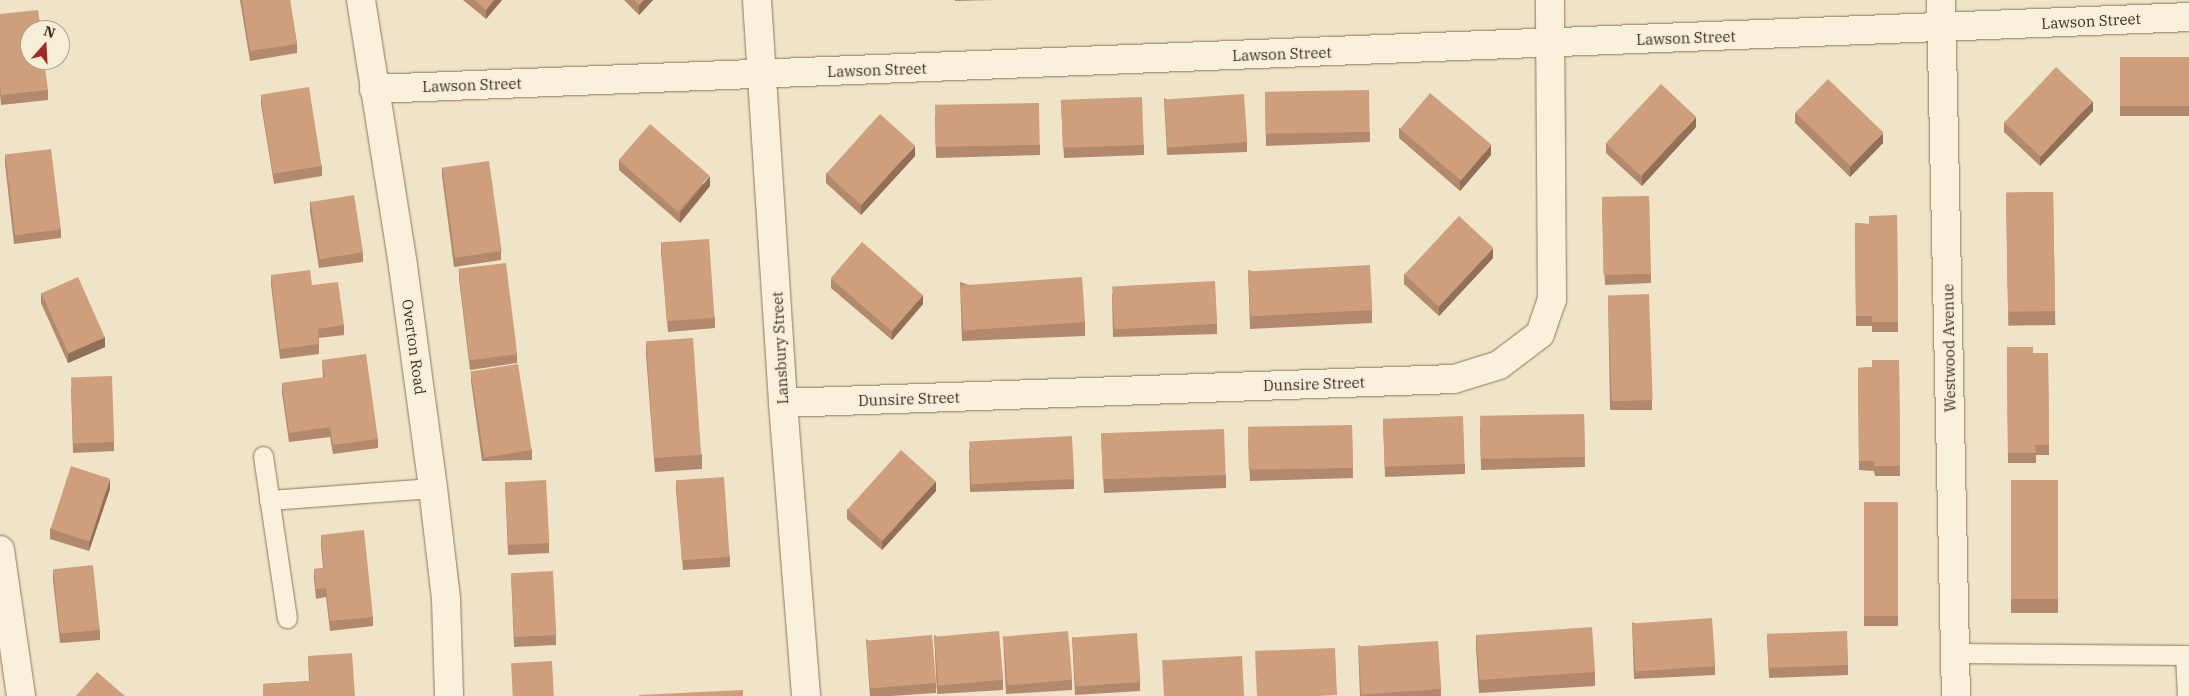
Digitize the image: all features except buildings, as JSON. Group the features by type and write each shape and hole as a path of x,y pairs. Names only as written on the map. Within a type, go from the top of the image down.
{"street":[{"name":"Overton Road","path":"361,0 403,266 433,488 446,599 449,696"},
{"name":"Lansbury Street","path":"757,0 783,403 806,696"},
{"name":"Dunsire Street","path":"783,403 1454,379 1499,365 1540,334 1552,300 1550,0"},
{"name":"Westwood Avenue","path":"1941,0 1956,696"},
{"name":"Lawson Street","path":"374,89 1551,44 2189,17"},
{"path":"0,550 21,696"}],"lane":[{"path":"263,456 287,618"},
{"path":"269,500 433,488"},
{"path":"1956,653 2185,655 2187,696"}]}
